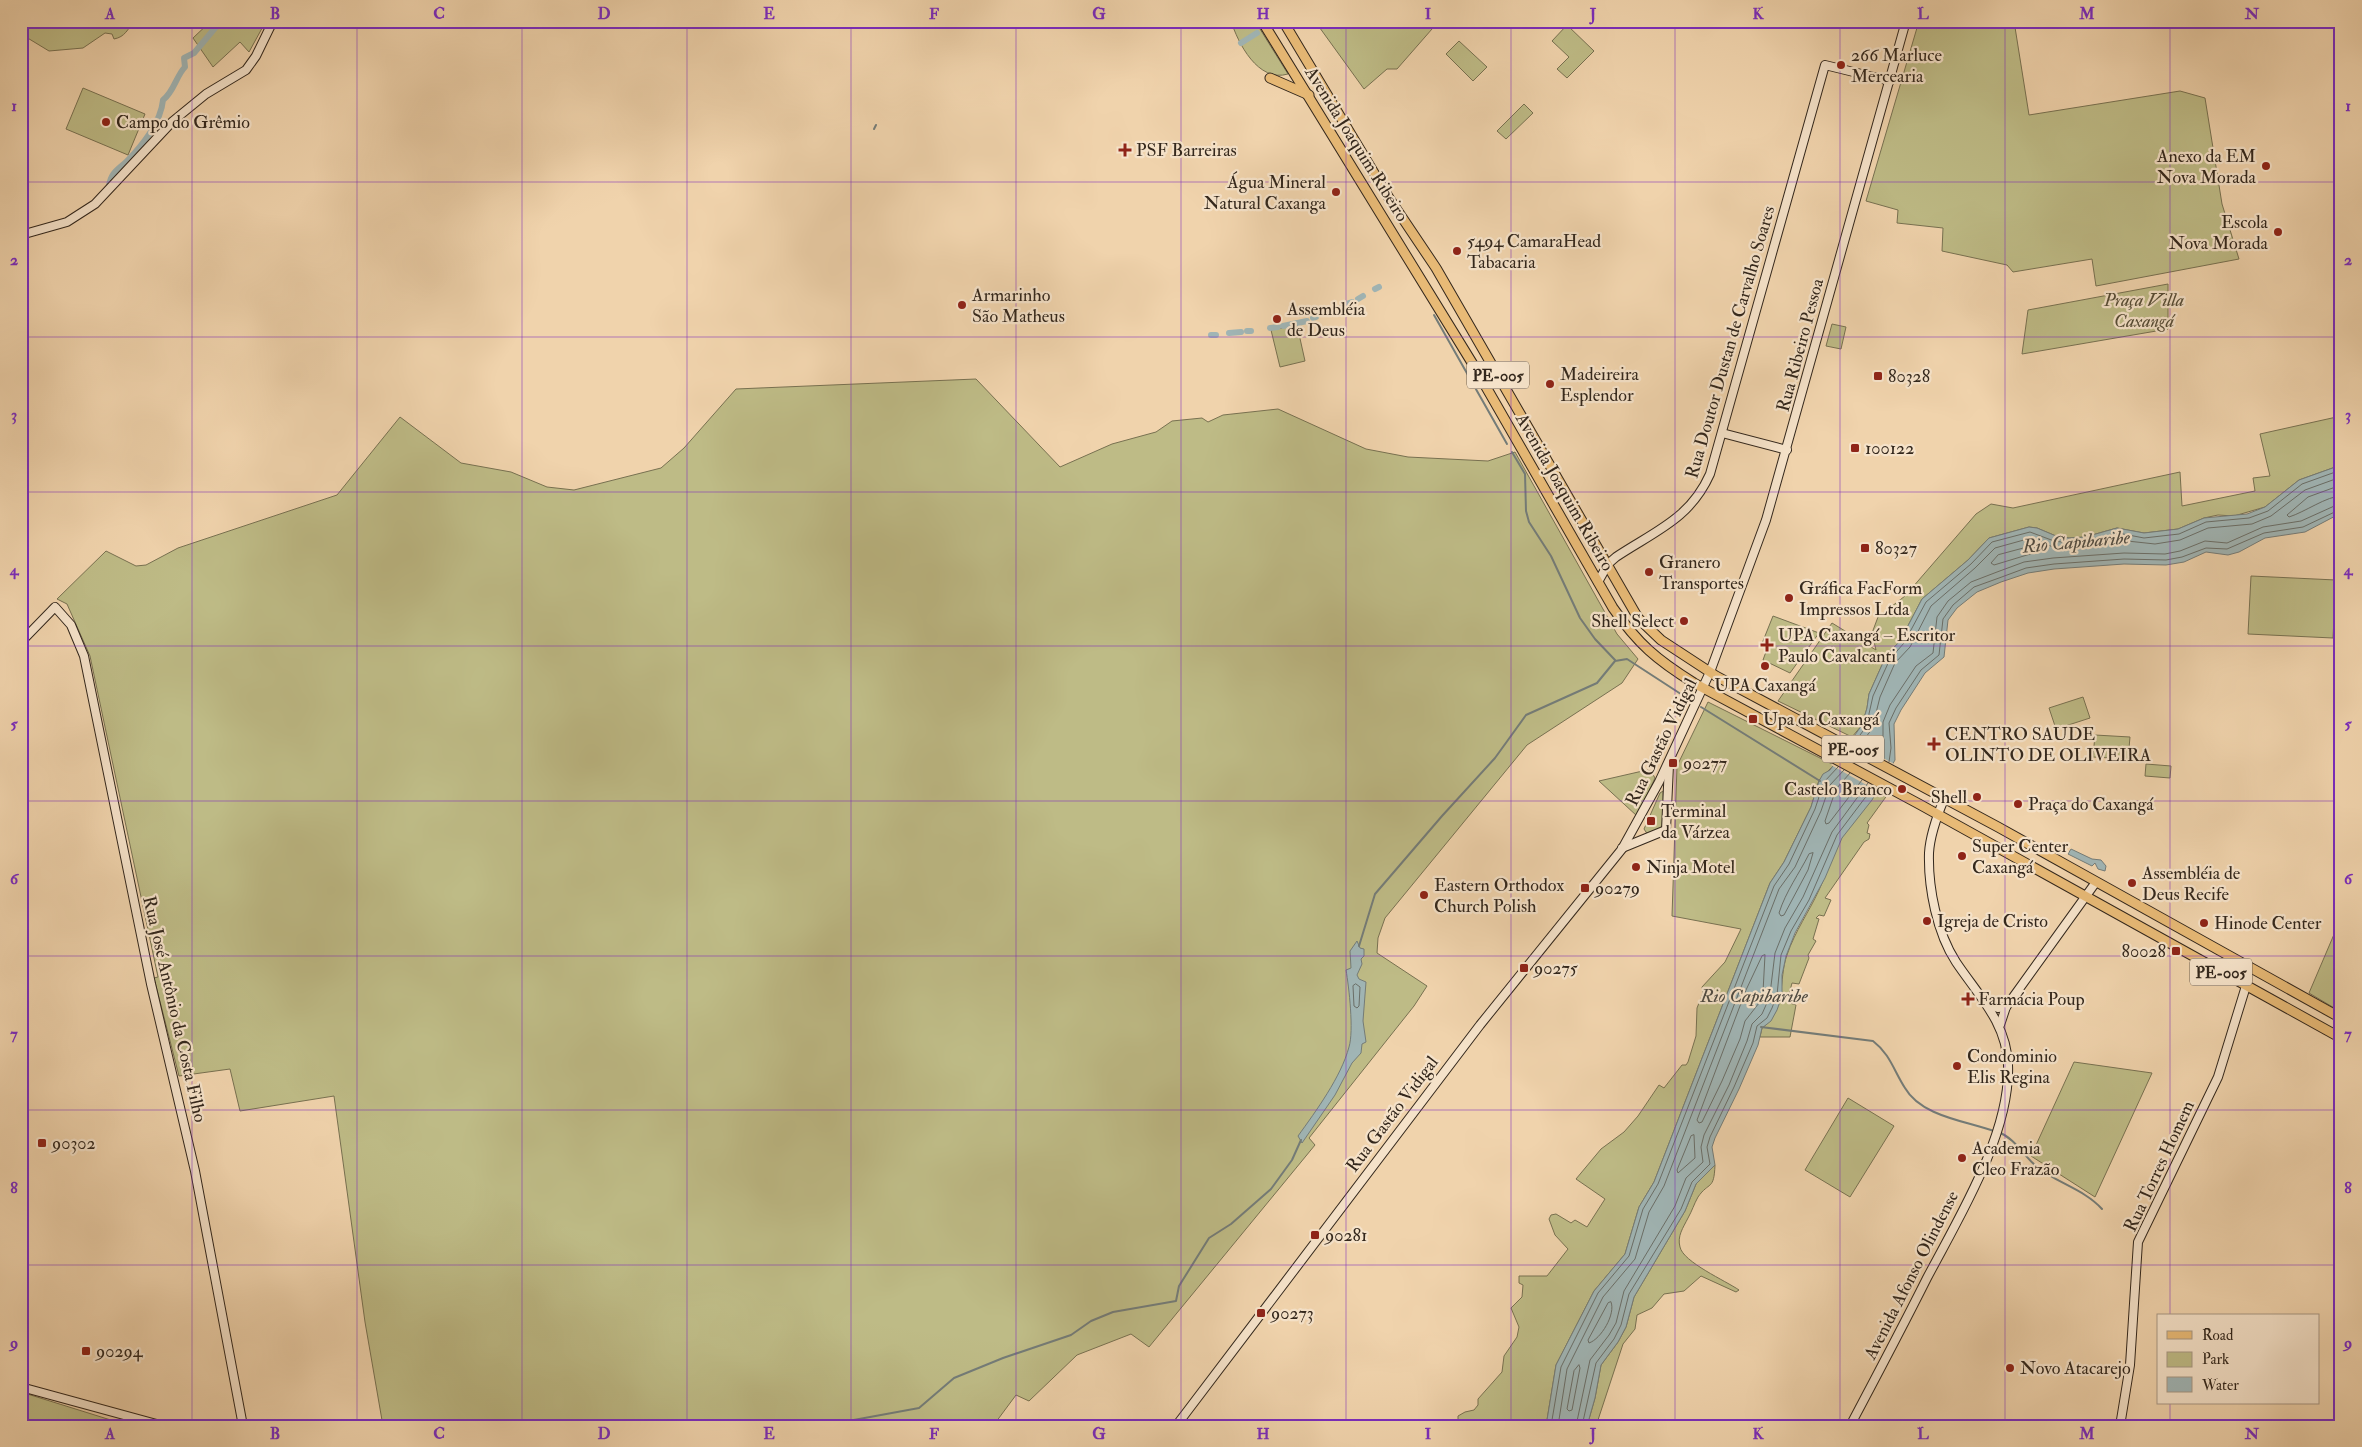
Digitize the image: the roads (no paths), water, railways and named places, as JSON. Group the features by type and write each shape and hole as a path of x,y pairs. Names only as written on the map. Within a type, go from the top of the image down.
{"main road":[{"name":"Avenida Joaquim Ribeiro","path":"1262,21 1497,405 1613,608 1640,643 1663,662 1704,688 1938,815"},
{"name":"Avenida Joaquim Ribeiro","path":"1282,21 1389,198 1436,268 1638,618 1661,640 1710,672 1944,799"},
{"path":"1270,78 1309,95"},
{"name":"PE-005","path":"1944,799 2341,1018"},
{"name":"PE-005","path":"1938,815 2341,1038"}],"street":[{"path":"21,235 66,222 95,204 172,121 206,94 246,70 256,56 274,21"},
{"name":"Rua Ribeiro Pessoa","path":"1710,672 1766,520 1787,450 1825,303 1906,21"},
{"name":"Rua Doutor Dustan de Carvalho Soares","path":"1598,582 1608,564 1676,519 1698,498 1710,474 1826,65 1890,81"},
{"path":"1722,432 1787,450"},
{"name":"Rua José Antônio da Costa Filho","path":"21,642 56,607 68,620 78,639 88,674 152,984 195,1171 243,1426"},
{"name":"Rua Gastão Vidigal","path":"1176,1426 1469,1038 1622,849 1637,824 1669,760 1710,672"},
{"path":"1622,849 1666,830 1669,760"},
{"name":"Avenida Afonso Olindense","path":"1850,1426 1957,1221 1997,1132 2006,1098 2008,1064 2000,1024 1956,962 1942,933 1930,867 1931,842 1944,799"},
{"name":"Rua Gastão Vidigal","path":"1637,824 1638,831 1647,838"},
{"path":"2000,1024 2006,1007 2096,882"},
{"name":"Rua Torres Homem","path":"2120,1426 2130,1357 2138,1242 2218,1077 2246,986"},
{"path":"1985,1003 1998,1008 2006,1007"},
{"path":"21,1387 164,1426"}],"water":[{"name":"Rio Capibaribe","path":"2341,465 2341,513 2305,532 2265,538 2239,552 2228,555 2206,552 2184,562 2166,565 2124,564 2054,569 2028,573 1977,592 1957,608 1948,620 1944,657 1925,673 1894,724 1895,760 1872,800 1842,838 1825,878 1795,933 1786,956 1782,975 1782,996 1777,1010 1771,1021 1762,1028 1758,1045 1715,1138 1712,1147 1715,1165 1696,1184 1685,1211 1634,1297 1626,1327 1618,1342 1601,1365 1595,1398 1587,1426 1546,1426 1556,1365 1594,1291 1625,1254 1639,1207 1654,1182 1770,883 1784,862 1811,807 1823,774 1830,770 1862,725 1869,694 1886,656 1900,641 1922,599 1968,560 1989,538 2029,527 2037,528 2056,536 2069,538 2085,537 2117,528 2144,533 2178,529 2204,518 2247,514 2265,507 2299,480"},
{"path":"2071,849 2092,859 2101,860 2106,866 2105,871 2098,869 2095,863 2092,866 2068,854"},
{"path":"1357,941 1360,948 1364,949 1364,956 1361,959 1362,964 1357,975 1359,979 1366,982 1363,1021 1366,1042 1362,1044 1361,1053 1352,1063 1335,1095 1302,1143 1298,1136 1334,1082 1349,1047 1351,1020 1346,970 1351,968 1350,951"}],"waterway":[{"path":"109,186 113,174 139,148 155,125 163,100 170,93 185,67 184,58 194,53 221,21"},
{"path":"486,21 488,28"},
{"path":"1241,43 1257,33"},
{"path":"874,129 876,125"},
{"path":"1375,289 1379,287"},
{"path":"1358,299 1363,296"},
{"path":"1338,309 1345,306"},
{"path":"1325,314 1336,310"},
{"path":"1434,315 1507,444"},
{"path":"1283,326 1307,321"},
{"path":"1270,328 1278,327"},
{"path":"1229,333 1241,332"},
{"path":"1211,335 1216,335"},
{"path":"1512,452 1525,474 1526,511 1529,522 1551,556 1580,618 1595,639 1615,660"},
{"path":"1359,946 1375,894 1495,758 1526,715 1597,683 1615,661 1627,659 1687,698"},
{"path":"1701,707 1820,781"},
{"path":"1761,1027 1873,1041 1884,1051 1905,1088 1922,1105 1945,1116 1994,1131"},
{"path":"1998,1132 2009,1138 2031,1162 2044,1172 2087,1196 2102,1209"},
{"path":"821,1426 919,1408 954,1378 1003,1358 1071,1335 1091,1321 1113,1312 1176,1301 1179,1286 1209,1238 1231,1224 1271,1189 1292,1160 1301,1140"}],"place":[{"name":"266 Marluce Mercearia","path":"1841,65"},
{"name":"Campo do Grêmio","path":"106,122"},
{"name":"PSF Barreiras","path":"1125,150"},
{"name":"Anexo da EM Nova Morada","path":"2266,166"},
{"name":"Água Mineral Natural Caxanga","path":"1336,192"},
{"name":"Escola Nova Morada","path":"2278,232"},
{"name":"5494 CamaraHead Tabacaria","path":"1457,251"},
{"name":"Armarinho São Matheus","path":"962,305"},
{"name":"Assembléia de Deus","path":"1277,319"},
{"name":"80328","path":"1878,376"},
{"name":"Madeireira Esplendor","path":"1550,384"},
{"name":"100122","path":"1855,448"},
{"name":"80327","path":"1865,548"},
{"name":"Granero Transportes","path":"1649,572"},
{"name":"Gráfica FacForm Impressos Ltda","path":"1789,598"},
{"name":"Shell Select","path":"1684,621"},
{"name":"UPA Caxangá – Escritor Paulo Cavalcanti","path":"1767,645"},
{"name":"UPA Caxangá","path":"1765,666"},
{"name":"Upa da Caxangá","path":"1753,719"},
{"name":"CENTRO SAUDE OLINTO DE OLIVEIRA","path":"1934,744"},
{"name":"90277","path":"1673,763"},
{"name":"Castelo Branco","path":"1902,789"},
{"name":"Shell","path":"1977,797"},
{"name":"Praça do Caxangá","path":"2018,804"},
{"name":"Terminal da Várzea","path":"1651,821"},
{"name":"Super Center Caxangá","path":"1962,856"},
{"name":"Ninja Motel","path":"1636,867"},
{"name":"Assembléia de Deus Recife","path":"2132,883"},
{"name":"90279","path":"1585,888"},
{"name":"Eastern Orthodox Church Polish","path":"1424,895"},
{"name":"Igreja de Cristo","path":"1927,921"},
{"name":"Hinode Center","path":"2204,923"},
{"name":"80028","path":"2176,951"},
{"name":"90275","path":"1524,968"},
{"name":"Farmácia Poup","path":"1968,999"},
{"name":"Condominio Elis Regina","path":"1957,1066"},
{"name":"90302","path":"42,1143"},
{"name":"Academia Cleo Frazão","path":"1962,1158"},
{"name":"90281","path":"1315,1235"},
{"name":"90273","path":"1261,1313"},
{"name":"90294","path":"86,1351"},
{"name":"Novo Atacarejo","path":"2010,1368"}],"park label":[{"name":"Praça Villa Caxangá","path":"2144,310"}]}
